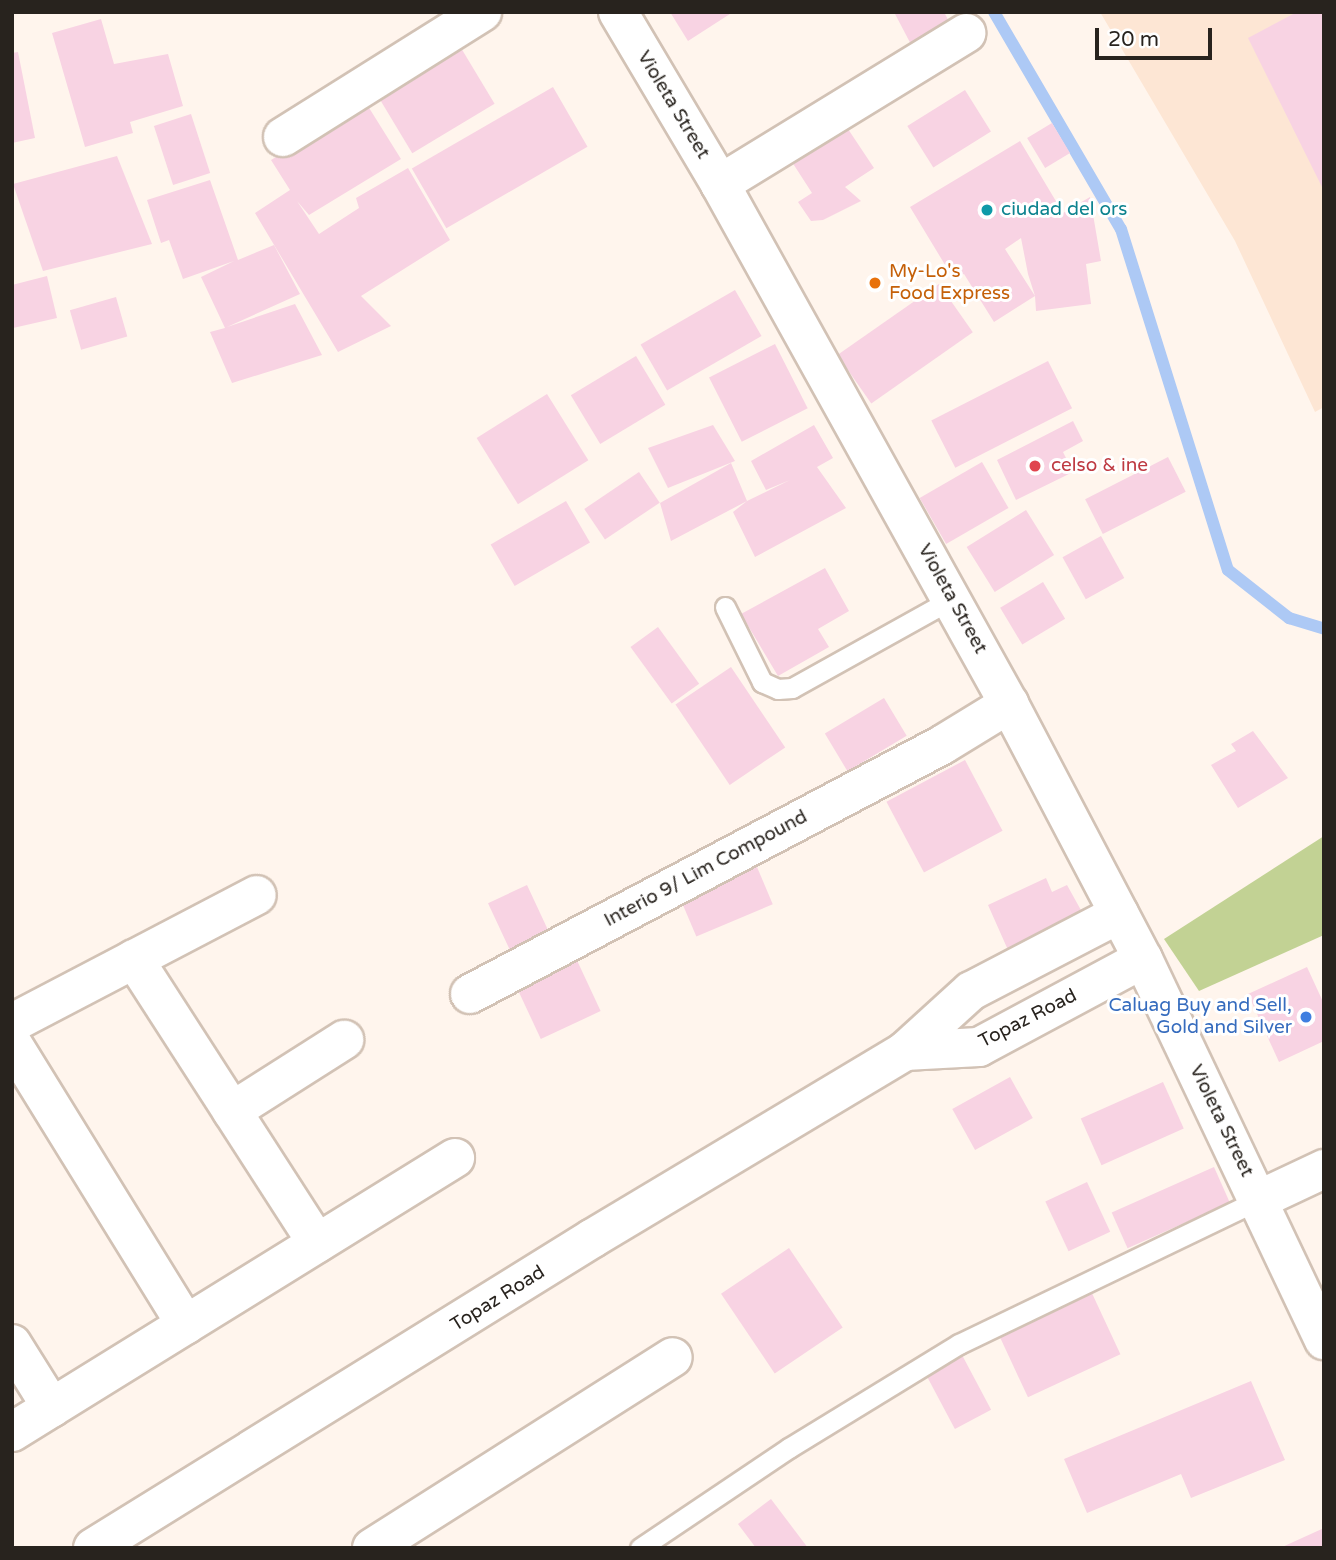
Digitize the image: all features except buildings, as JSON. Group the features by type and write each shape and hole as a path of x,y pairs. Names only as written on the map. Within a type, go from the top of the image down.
{"street":[{"path":"283,137 482,12"},
{"name":"Violeta Street","path":"618,12 720,184 1010,704 1143,959 1324,1340"},
{"path":"720,184 966,33"},
{"name":"Interio 9/ Lim Compound","path":"470,994 942,745 1010,704"},
{"path":"12,1023 257,895"},
{"name":"Topaz Road","path":"93,1548 593,1238 905,1051 971,992 1119,914"},
{"path":"134,959 317,1243"},
{"name":"Topaz Road","path":"905,1051 979,1047 1143,959"},
{"path":"232,1111 344,1040"},
{"path":"12,1043 186,1325"},
{"path":"12,1432 455,1158"},
{"path":"1258,1200 1324,1169"},
{"path":"12,1345 52,1408"},
{"path":"372,1548 673,1357"}],"lane":[{"path":"725,607 762,682 778,689 792,688 952,599"},
{"path":"640,1548 789,1448 959,1345 1258,1200"}],"shaded area":[{"path":"1100,12 1324,12 1324,407 1315,412 1235,241"}],"green space":[{"path":"1324,836 1324,935 1199,991 1164,939"}],"waterway":[{"path":"994,12 1121,229 1228,570 1289,618 1324,629"}],"place":[{"name":"ciudad del ors","path":"987,210"},
{"name":"My-Lo's Food Express","path":"875,283"},
{"name":"celso & ine","path":"1035,466"},
{"name":"Caluag Buy and Sell, Gold and Silver","path":"1306,1017"}]}
